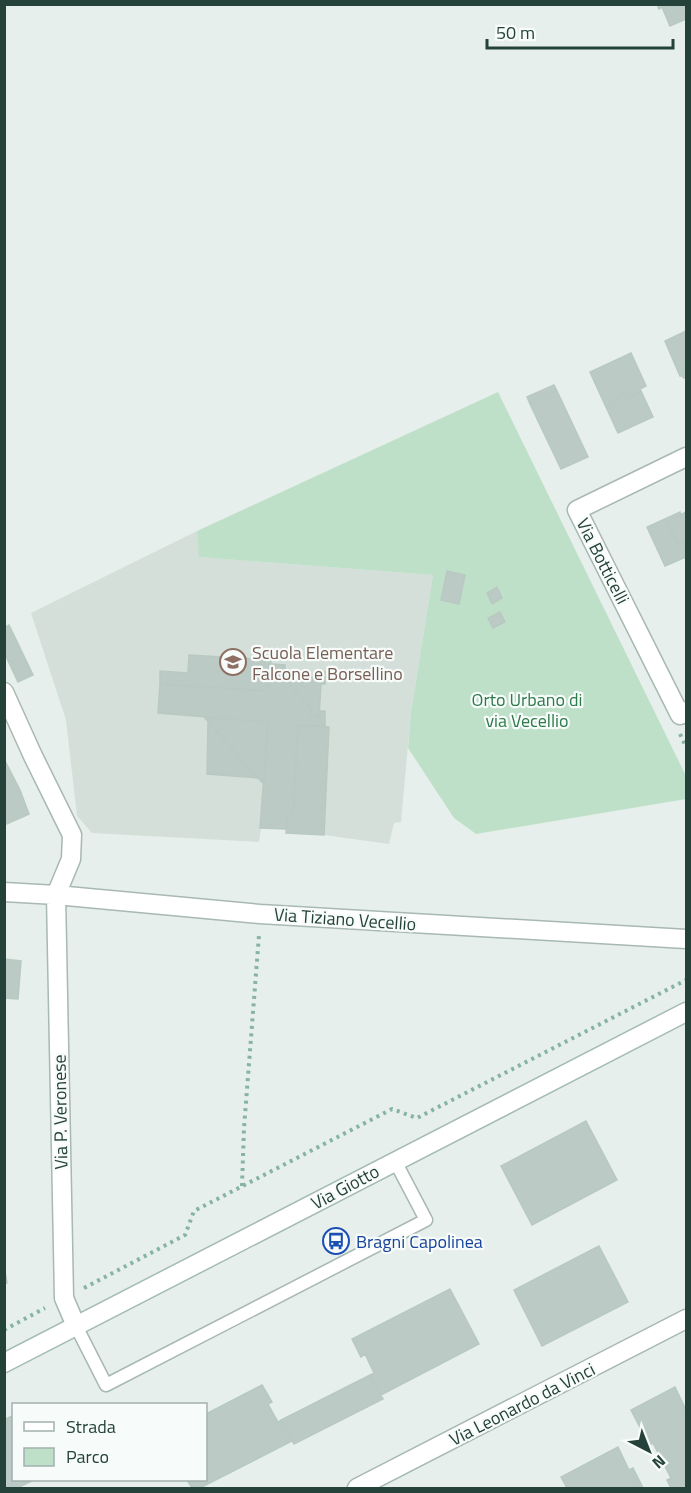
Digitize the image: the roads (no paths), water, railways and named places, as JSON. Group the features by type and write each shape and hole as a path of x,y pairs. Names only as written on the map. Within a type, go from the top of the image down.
{"street":[{"name":"Via Botticelli","path":"687,457 577,510 680,715 687,711"},
{"path":"4,692 72,835 71,859 56,895"},
{"name":"Via Tiziano Vecellio","path":"4,892 260,914 687,939"},
{"name":"Via P. Veronese","path":"56,895 64,1298 76,1326"},
{"name":"Via Giotto","path":"4,1363 687,1012"},
{"name":"Via Leonardo da Vinci","path":"357,1488 687,1319"}],"lane":[{"path":"76,1326 106,1385 426,1220 395,1161"}],"place":[{"name":"Scuola Elementare Falcone e Borsellino","path":"233,662"},
{"name":"Bragni Capolinea","path":"336,1241"}],"park label":[{"name":"Orto Urbano di via Vecellio","path":"527,709"}]}
